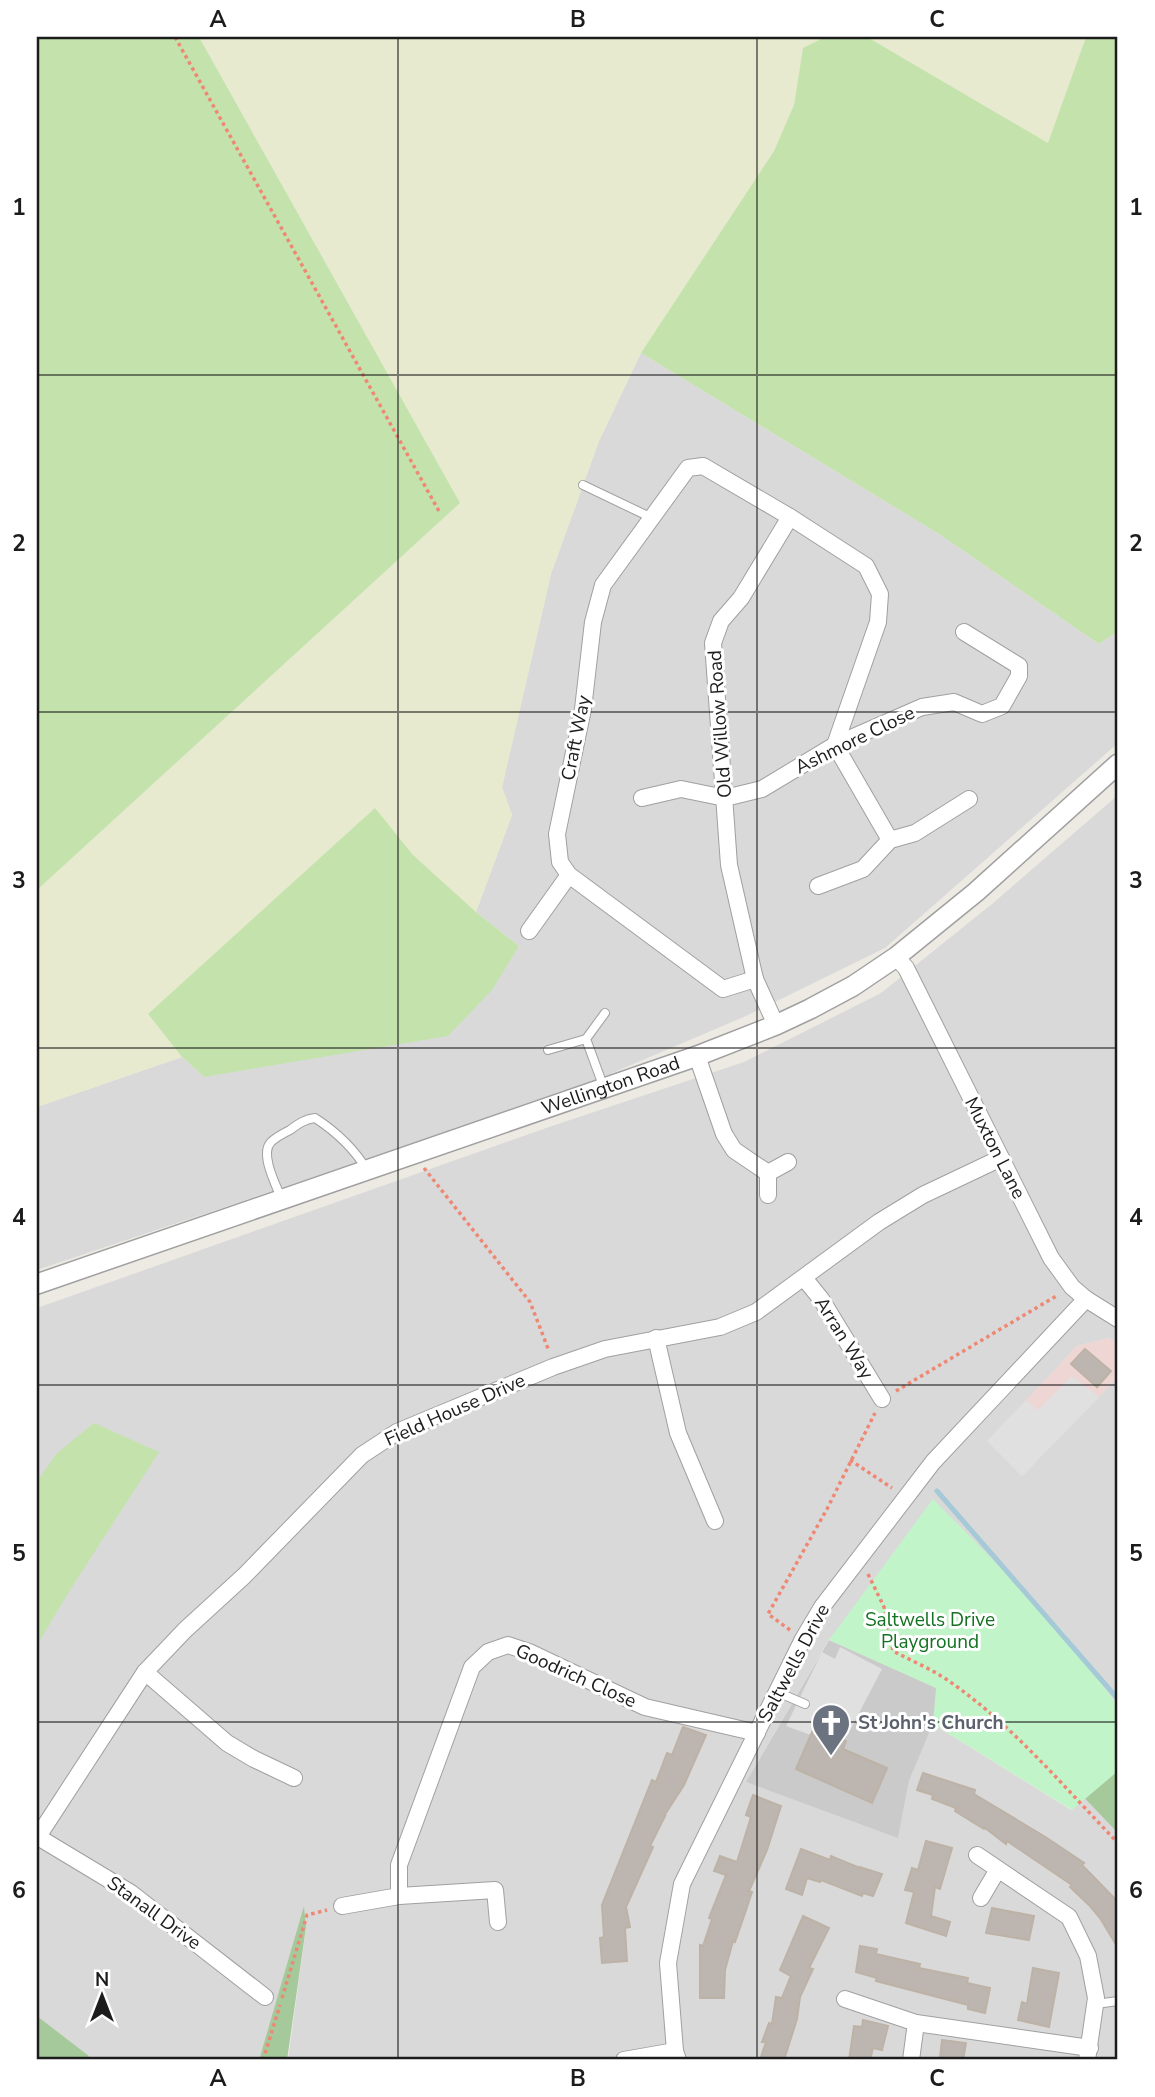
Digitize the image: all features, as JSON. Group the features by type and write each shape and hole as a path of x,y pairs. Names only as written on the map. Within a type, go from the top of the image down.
{"street":[{"name":"Craft Way","path":"569,875 560,862 557,834 583,709 593,622 603,585 688,468 703,466 790,517"},
{"path":"790,517 866,566 880,594 878,622 835,745 890,840"},
{"name":"Old Willow Road","path":"755,979 729,865 713,643 721,621 741,598 790,517"},
{"name":"Ashmore Close","path":"725,798 762,789 835,745 922,708 954,702 982,714 1002,706 1019,676 1019,666 964,632"},
{"name":"Wellington Road","path":"37,1284 604,1089 776,1025 853,986 896,957 976,892 1118,764"},
{"path":"642,798 681,789 725,798"},
{"path":"818,887 863,869 890,840 915,833 969,799"},
{"path":"529,931 569,875 723,989 755,979 776,1025"},
{"name":"Muxton Lane","path":"896,957 906,968 1051,1258 1072,1287 1118,1319"},
{"path":"697,1056 724,1134 734,1150 768,1173"},
{"name":"Field House Drive","path":"37,1838 145,1672 185,1630 244,1576 362,1455 397,1432 553,1367 605,1349 720,1327 757,1312 879,1222 923,1195 1001,1158"},
{"path":"768,1173 788,1162"},
{"path":"768,1173 768,1195"},
{"name":"Arran Way","path":"804,1278 821,1299 882,1399"},
{"name":"Saltwells Drive","path":"677,2056 668,1963 682,1884 803,1639 822,1607 933,1462 1086,1299"},
{"path":"656,1338 678,1433 715,1521"},
{"name":"Goodrich Close","path":"399,1896 399,1865 472,1667 488,1652 508,1645 529,1652 645,1707 757,1732"},
{"path":"145,1672 227,1743 294,1778"},
{"name":"Stanall Drive","path":"37,1838 131,1893 265,1997"},
{"path":"845,1999 916,2023 1089,2054 1096,1997 1088,1956 1069,1917 977,1855"},
{"path":"981,1898 997,1871"},
{"path":"342,1906 399,1896 495,1890 498,1922"},
{"path":"911,2060 916,2023"},
{"path":"624,2060 677,2056"}],"lane":[{"path":"583,485 652,518"},
{"path":"548,1050 586,1039 605,1013"},
{"path":"586,1039 604,1089"},
{"path":"282,1200 272,1177 268,1147 272,1141 305,1120 315,1118 323,1123 359,1156 368,1170"},
{"path":"777,1692 805,1704"},
{"path":"1096,2004 1118,2001"}],"path":[{"path":"175,37 440,513"},
{"path":"415,1154 427,1173 530,1302 553,1367"},
{"path":"803,1639 768,1614 827,1508 882,1399 1072,1287"},
{"path":"850,1460 905,1497"},
{"path":"860,1556 884,1607 893,1651 945,1679 1010,1730 1118,1843"},
{"path":"263,2060 307,1915 342,1906"}],"shaded area":[{"path":"641,353 939,534 1099,644 1118,631 1118,743 885,948 746,1016 570,1091 37,1270 37,1107 182,1057 204,1077 519,946 476,912 512,815 502,787 551,574 599,441"},
{"path":"1118,795 1118,1344 1109,1338 1077,1346 1061,1363 1022,1476 1118,1377 1118,1706 1062,1630 829,1639 746,1782 898,1837 909,1781 933,1724 1071,1810 1118,1771 1118,2060 288,2060 306,1928 304,1909 259,2060 87,2060 89,2056 37,2016 37,1308 549,1127 744,1062 881,993 992,904"},
{"path":"1109,1338 1118,1344 1118,1377 1022,1476 987,1441 1077,1346"},
{"path":"1072,1376 1099,1397 1022,1476 987,1441 1026,1400 1038,1410"},
{"path":"829,1640 937,1688 933,1724 909,1781 898,1838 746,1782"},
{"path":"840,1647 882,1669 847,1736 816,1723 811,1735 786,1726 822,1652 835,1659"}],"green space":[{"path":"37,37 199,37 460,503 37,890"},
{"path":"199,37 825,37 803,48 794,105 774,151 641,353 599,441 551,574 502,787 512,815 476,912 413,855 375,809 148,1015 182,1057 37,1107 37,890 460,503"},
{"path":"825,37 867,37 1048,143 1086,37 1118,37 1118,631 1099,644 939,534 641,353 774,151 794,105 803,48"},
{"path":"867,37 1086,37 1049,144"},
{"path":"375,808 413,855 476,912 519,946 492,990 448,1036 204,1077 182,1057 148,1014"},
{"path":"94,1423 159,1452 37,1645 37,1482 56,1454"},
{"name":"Saltwells Drive Playground","path":"933,1499 1062,1630 1118,1706 1118,1771 1072,1810 933,1724 936,1688 829,1640"},
{"path":"1118,1752 1118,1833 1074,1787"},
{"path":"304,1906 306,1927 287,2060 259,2060"},
{"path":"37,2016 89,2056 87,2060 37,2060"}],"building":[{"path":"1085,1349 1111,1371 1097,1387 1071,1364"},
{"name":"St John's Church","path":"816,1723 838,1733 836,1737 846,1741 843,1749 887,1768 872,1803 796,1769"},
{"path":"683,1727 706,1735 684,1785 664,1816 650,1846 653,1847 626,1907 630,1927 625,1928 627,1961 602,1963 602,1905 652,1780 656,1782 667,1753 672,1755"},
{"path":"923,1773 975,1790 974,1794 1084,1863 1082,1865 1118,1902 1118,1948 1100,1918 1070,1887 1072,1885 1007,1841 1006,1844 955,1811 956,1808 932,1799 933,1795 917,1790"},
{"path":"753,1795 781,1806 767,1850 749,1891 752,1892 735,1942 733,1941 725,1970 724,1998 700,1998 700,1945 703,1946 712,1919 709,1918 726,1875 714,1871 720,1856 737,1862 751,1817 746,1815"},
{"path":"926,1841 952,1848 940,1889 935,1887 931,1916 950,1922 946,1936 906,1923 914,1892 905,1890 912,1868 918,1870"},
{"path":"801,1849 830,1860 831,1856 882,1874 873,1896 863,1893 862,1896 821,1880 820,1882 807,1878 802,1895 786,1889"},
{"path":"992,1908 1034,1916 1029,1940 986,1933"},
{"path":"803,1916 829,1928 809,1968 813,1969 800,1997 797,2019 784,2060 760,2060 766,2042 762,2042 769,2023 772,2024 776,1997 782,1998 791,1976 780,1970"},
{"path":"860,1946 877,1949 876,1954 920,1964 919,1968 968,1978 967,1983 990,1988 985,2013 968,2009 968,2005 876,1981 877,1978 856,1972"},
{"path":"1033,1968 1059,1973 1049,2027 1018,2020 1022,2002 1027,2004"},
{"path":"863,2020 888,2026 882,2050 873,2048 870,2060 849,2060 854,2026 862,2027"},
{"path":"942,2040 966,2043 963,2060 940,2058"}],"waterway":[{"path":"937,1491 1118,1699"}],"place":[{"name":"St John's Church","path":"831,1757"}]}
